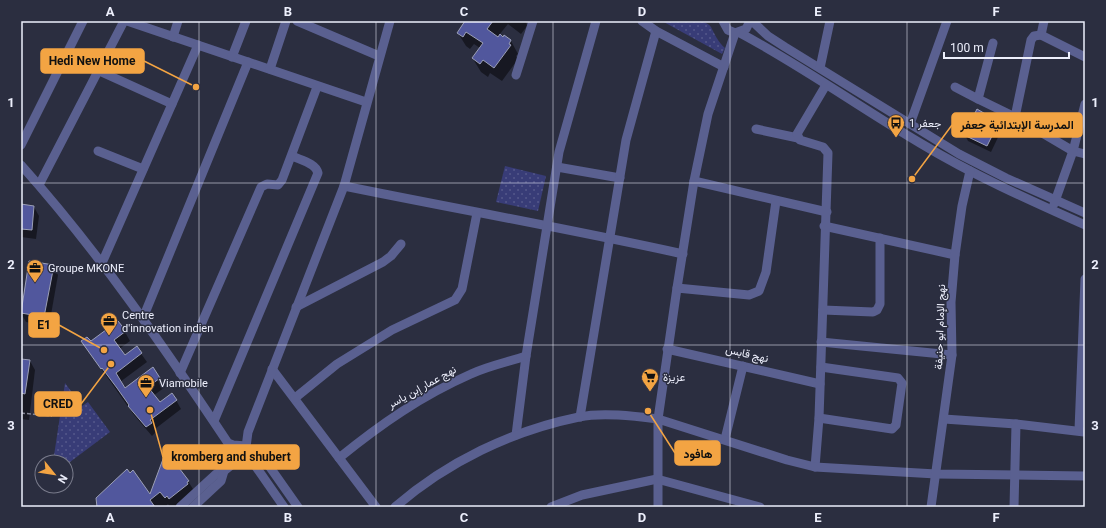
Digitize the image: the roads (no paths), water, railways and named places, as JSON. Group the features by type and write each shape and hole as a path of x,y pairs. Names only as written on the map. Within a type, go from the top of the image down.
{"street":[{"path":"21,145 83,21"},
{"path":"39,185 97,70 125,21 270,69 317,87 366,102"},
{"path":"173,37 178,21"},
{"path":"232,57 246,21"},
{"path":"270,69 286,21"},
{"path":"297,21 379,56"},
{"path":"284,507 256,468 247,448 252,418 344,186 366,102 390,21"},
{"path":"516,74 533,21"},
{"path":"516,435 526,356 557,167 568,115 596,21"},
{"path":"642,21 656,31 724,67"},
{"path":"716,21 772,50 914,140 970,171 1085,225"},
{"path":"658,507 658,419 667,349 694,181 708,114 724,67 737,33 746,29 751,21 768,36 966,157 1006,178 1085,213"},
{"path":"820,68 830,21"},
{"path":"910,124 947,21"},
{"path":"1041,35 1044,21"},
{"path":"580,417 626,140 656,31"},
{"path":"1015,117 1031,40 1037,34 1085,57"},
{"path":"978,99 993,43"},
{"path":"102,263 198,46"},
{"path":"143,318 248,62"},
{"path":"97,70 172,104"},
{"path":"798,138 799,129 826,84"},
{"path":"180,373 261,187 267,184 280,184 292,156 317,87"},
{"path":"955,87 1015,117 1073,151 1085,154"},
{"path":"1052,210 1073,151 1085,104"},
{"path":"756,129 798,138 802,141 823,146 828,153 827,212 824,226 819,418 815,468"},
{"path":"98,151 143,169"},
{"path":"214,421 318,173 313,165 292,156"},
{"path":"21,165 102,263 143,318 229,444 247,448 266,463 298,507"},
{"path":"557,167 620,178"},
{"name":"نهج الإمام ابو حنيفة","path":"931,507 954,336 952,302 955,255 970,171"},
{"path":"694,181 827,212"},
{"path":"344,186 683,254"},
{"path":"677,288 749,295 759,291 765,276 776,201"},
{"path":"295,398 337,364 386,334 455,300 462,290 477,213"},
{"path":"824,226 955,255"},
{"path":"823,310 873,312 879,308 880,238"},
{"path":"296,307 384,262 401,244"},
{"path":"944,419 1016,424 1082,431 1085,279"},
{"path":"821,342 952,355"},
{"name":"نهج قابس","path":"667,349 820,384"},
{"name":"نهج عمار إبن ياسر","path":"339,458 383,423 433,392 473,374 526,356"},
{"path":"725,440 743,366"},
{"path":"819,418 892,429 896,425 902,383 898,378 821,367"},
{"path":"272,369 376,507"},
{"path":"395,507 416,489 454,464 516,435 580,417 640,416 658,419 815,468 936,474 1085,476"},
{"path":"1014,507 1016,424"},
{"path":"180,507 216,474 224,471 247,448"},
{"path":"193,507 221,481 224,471"},
{"path":"551,507 582,495 657,479 760,507"}],"place":[{"name":"Hedi New Home","path":"196,87"},
{"name":"جعفر 1","path":"896,138"},
{"name":"المدرسة الإبتدائية جعفر","path":"912,179"},
{"name":"Groupe MKONE","path":"35,283"},
{"name":"Centre d'innovation indien","path":"109,336"},
{"name":"E1","path":"104,350"},
{"name":"CRED","path":"111,364"},
{"name":"عزيزة","path":"650,392"},
{"name":"Viamobile","path":"146,398"},
{"name":"kromberg and shubert","path":"150,410"},
{"name":"هافود","path":"648,411"}]}
